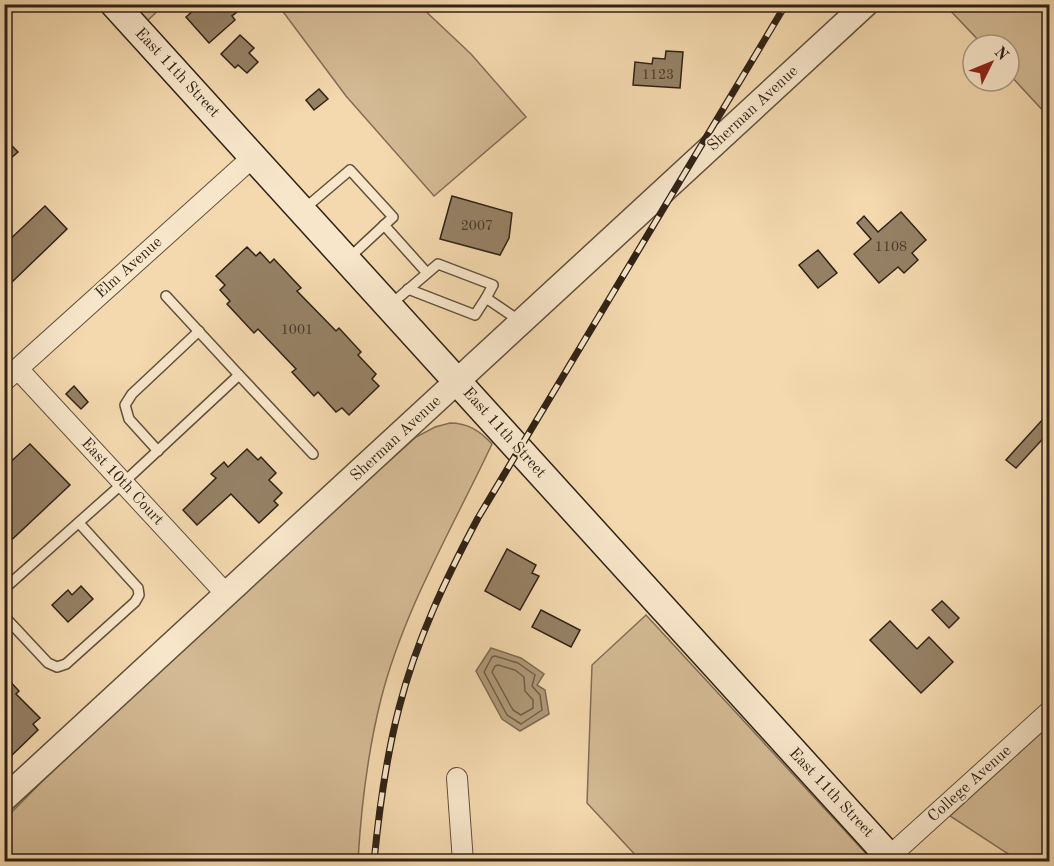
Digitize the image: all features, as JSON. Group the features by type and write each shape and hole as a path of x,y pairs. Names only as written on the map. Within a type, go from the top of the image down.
{"main road":[{"name":"East 11th Street","path":"114,4 347,260 398,298 458,382 892,859"}],"street":[{"name":"Sherman Avenue","path":"4,799 866,4"},
{"name":"Elm Avenue","path":"11,375 254,156"},
{"name":"East 10th Court","path":"11,375 123,483 227,595"},
{"name":"College Avenue","path":"892,859 1050,711"},
{"path":"457,778 463,861"}],"lane":[{"path":"302,210 350,170 393,217 347,260"},
{"path":"384,225 427,273"},
{"path":"438,264 456,274 493,285 475,315 448,302 398,298 438,264"},
{"path":"166,296 313,454"},
{"path":"486,298 522,322"},
{"path":"158,451 129,419 125,405 132,394 199,331"},
{"path":"4,590 239,375"},
{"path":"4,616 48,663 57,667 66,664 135,602 139,595 138,588 79,523"}],"shaded area":[{"path":"130,5 164,5 146,22"},
{"path":"278,5 419,5 471,54 526,117 434,196 346,96"},
{"path":"945,5 1049,5 1049,117 1021,87 1021,33 972,33"},
{"path":"450,423 462,424 473,429 492,444 430,569 391,666 376,719 369,759 358,861 5,861 4,820 54,770 207,625 416,437 435,427"},
{"path":"646,615 871,861 641,861 587,803 592,665"},
{"path":"1049,725 1049,861 1019,861 950,816"}],"water":[{"path":"491,648 521,658 544,674 537,685 545,690 549,714 520,731 502,719 476,671"}],"building":[{"path":"201,4 239,4 242,8 232,16 235,20 209,43 186,17"},
{"path":"240,35 254,48 249,53 258,62 247,73 238,65 235,68 221,54"},
{"path":"666,51 683,52 680,88 633,85 635,62 652,64 653,58 665,59"},
{"path":"319,89 328,99 314,110 306,100"},
{"path":"4,138 18,152 4,164"},
{"path":"452,196 512,213 509,238 500,255 440,239"},
{"path":"45,206 67,229 11,283 4,276 4,245"},
{"path":"901,212 926,240 912,253 918,260 904,273 898,267 879,283 854,254 871,239 857,223 864,216 878,232"},
{"path":"247,247 256,256 260,252 270,263 274,259 301,288 297,291 336,331 339,328 361,352 358,355 376,374 372,379 379,386 349,415 342,408 336,412 318,392 314,396 292,372 296,369 258,329 254,333 227,304 230,301 220,290 225,285 216,276"},
{"path":"818,250 837,273 818,288 799,265"},
{"path":"74,386 88,402 81,409 66,394"},
{"path":"1044,418 1050,423 1050,431 1016,468 1006,460"},
{"path":"30,444 70,485 4,547 4,468"},
{"path":"247,449 258,460 261,457 276,473 269,480 282,493 274,501 278,505 259,523 231,494 197,525 183,510 216,478 211,474 224,462 228,467"},
{"path":"507,549 536,565 532,573 539,576 520,610 485,591"},
{"path":"81,586 93,599 68,622 52,605 68,590 72,595"},
{"path":"942,601 959,618 949,628 932,610"},
{"path":"541,610 580,630 571,647 532,627"},
{"path":"890,621 917,649 929,637 953,662 921,693 870,640"},
{"path":"4,675 19,691 16,694 40,718 33,724 38,730 10,757 4,752"}],"railway":[{"path":"374,862 390,746 399,708 423,634 455,564 478,518 786,4"}]}
